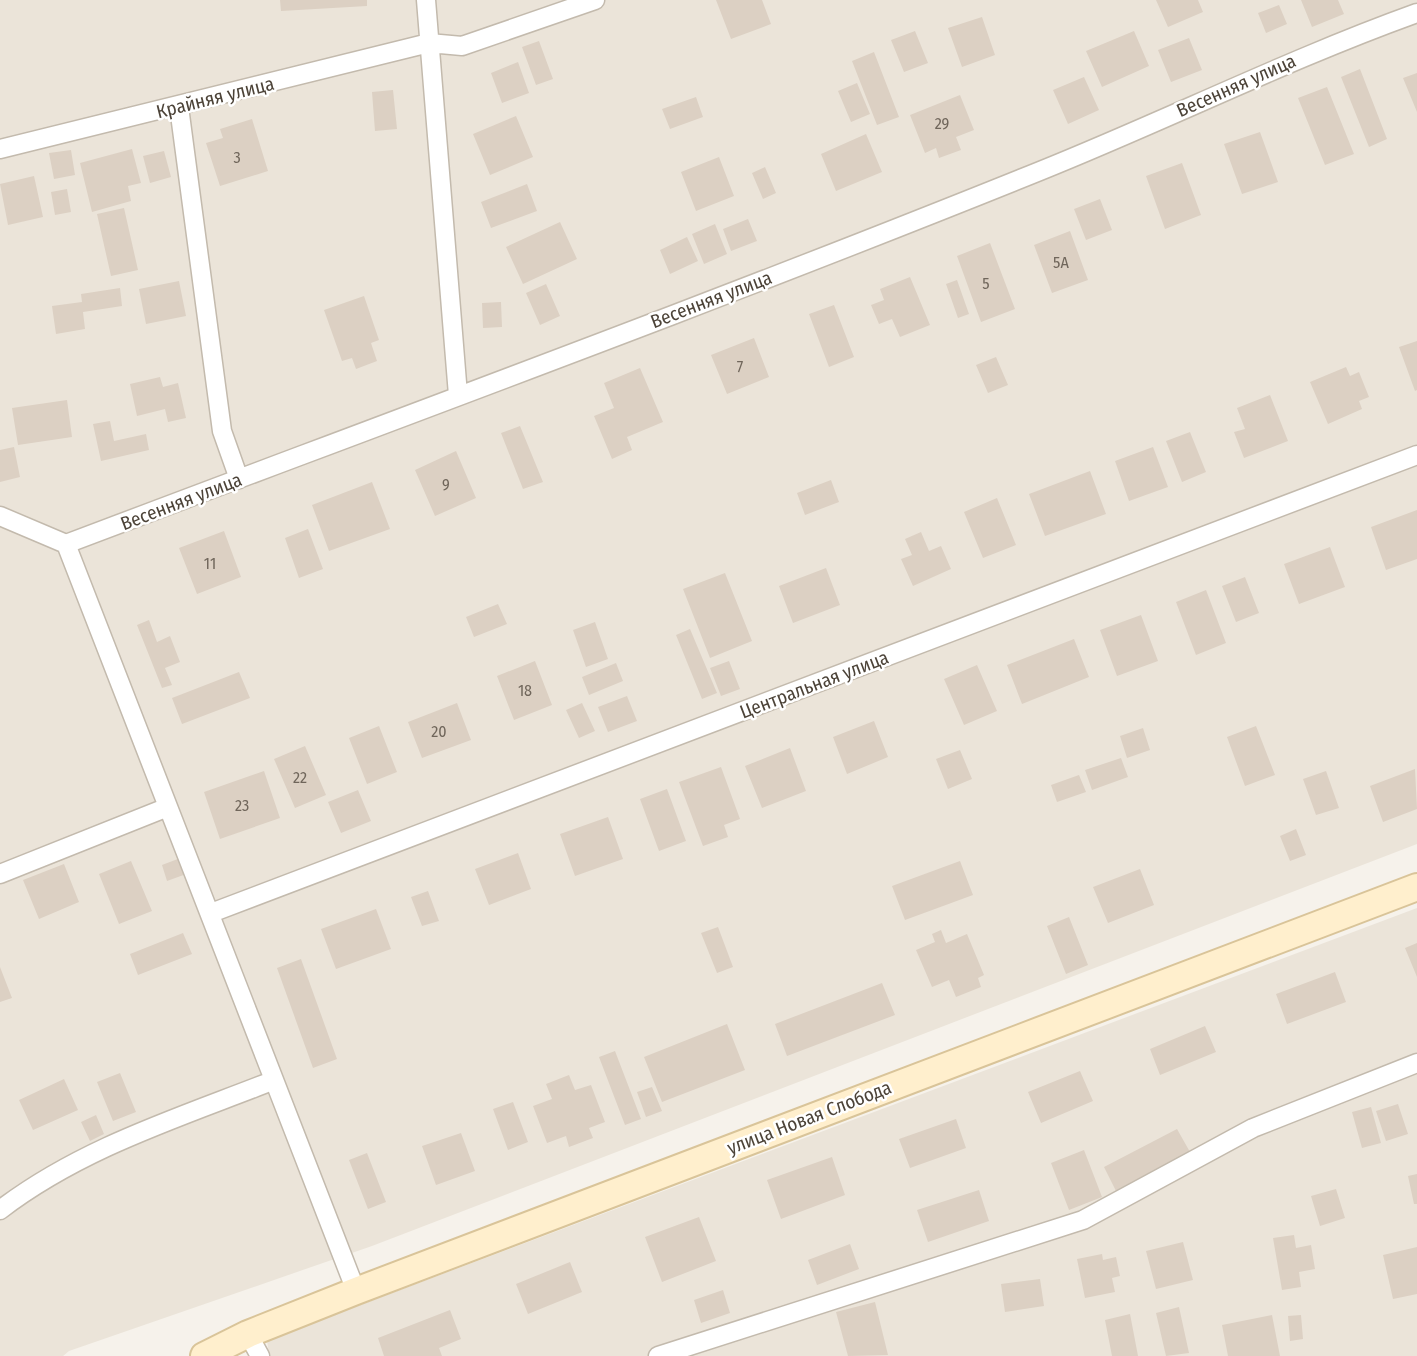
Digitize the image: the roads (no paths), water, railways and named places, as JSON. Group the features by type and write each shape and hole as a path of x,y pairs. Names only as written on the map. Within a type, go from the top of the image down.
{"street":[{"path":"425,0 458,395"},
{"name":"Крайняя улица","path":"0,149 179,107 429,43 462,46 595,0"},
{"name":"Весенняя улица","path":"66,544 1043,170 1331,44 1417,13"},
{"path":"179,107 222,431 239,479"},
{"name":"Центральная улица","path":"211,913 1417,455"},
{"path":"0,516 66,544 211,913 272,1081 356,1291"},
{"path":"0,874 168,807"},
{"name":"улица Новая Слобода","path":"204,1356 254,1345 356,1291 1417,887"},
{"path":"658,1356 1083,1220 1253,1128 1417,1063"},
{"path":"0,1210 35,1184 95,1150 272,1081"}]}
